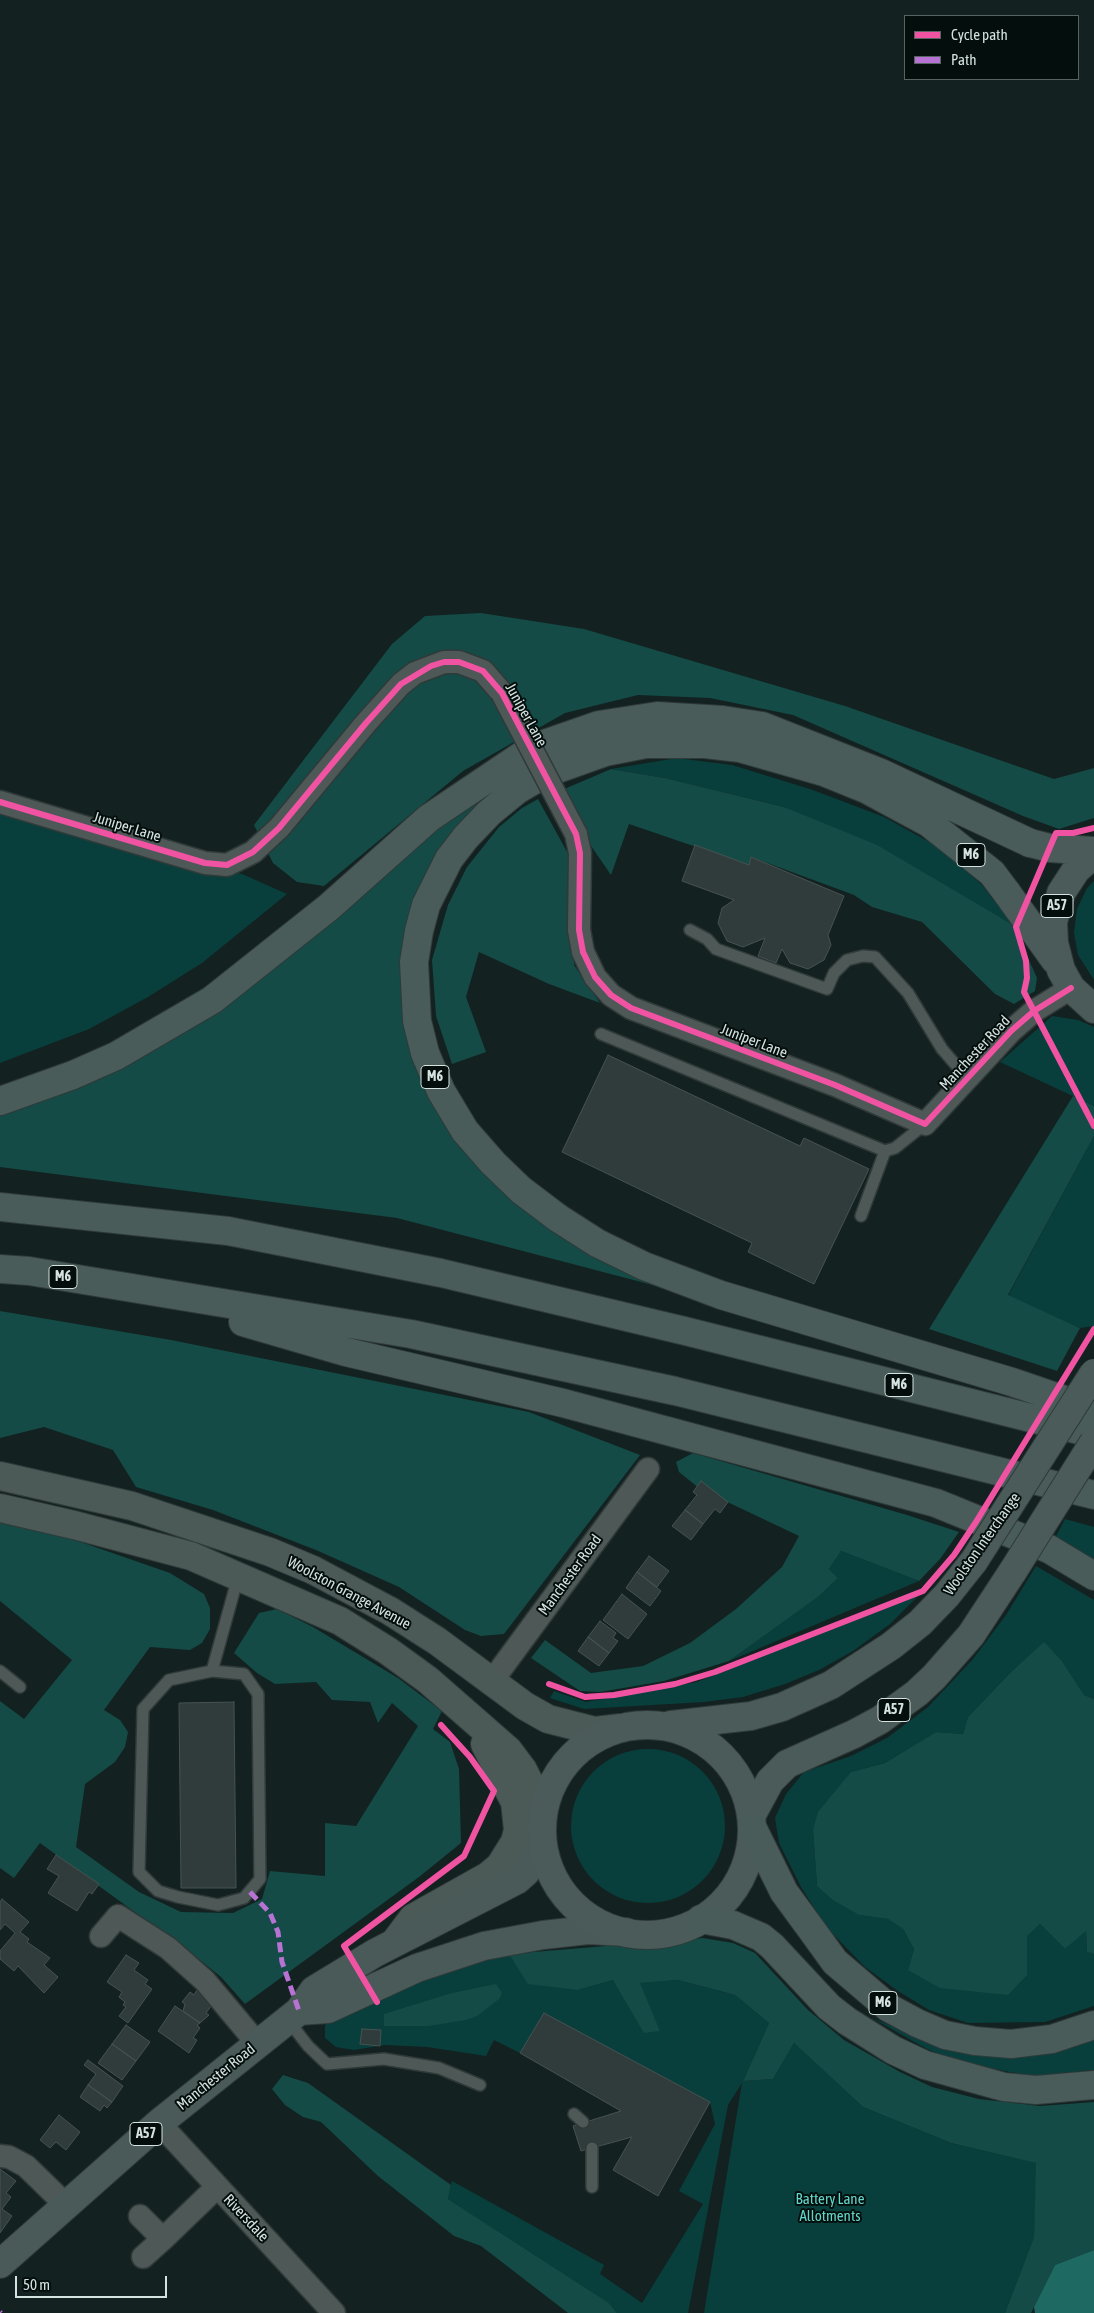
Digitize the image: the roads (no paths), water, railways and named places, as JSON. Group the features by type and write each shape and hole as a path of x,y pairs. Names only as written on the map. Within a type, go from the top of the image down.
{"highway":[{"name":"M6","path":"0,1101 73,1075 107,1060 212,1000 328,907 429,818 532,748 599,725 657,716 723,720 762,726 881,773 1030,843 1050,848 1094,853"},
{"name":"M6","path":"1066,979 992,873 929,823 866,789 824,772 740,748 705,744 646,744 605,752 546,773 517,790 489,813 466,837 449,859 426,905 414,962 417,1021 425,1053 441,1091 465,1132 492,1164 521,1190 558,1218 597,1243 644,1266 720,1295 1012,1382 1094,1410"},
{"name":"A57","path":"1066,979 1054,943 1053,922 1061,894 1076,870 1094,853"},
{"path":"1066,979 1094,1009"},
{"name":"M6","path":"0,1207 228,1231 441,1273 1094,1434"},
{"name":"M6","path":"0,1269 29,1271 411,1334 665,1388 1094,1495"},
{"name":"M6","path":"126,1288 346,1352 563,1403 936,1503 1049,1550 1094,1576"},
{"name":"Woolston Interchange","path":"662,1726 689,1734 716,1750 727,1762 742,1786 751,1821 751,1844 739,1879 723,1901 701,1919 671,1932 654,1934 626,1932 593,1920 571,1902 554,1878 543,1837 545,1805 551,1788 566,1763 577,1751 598,1737 620,1728 641,1725 662,1726 751,1716 782,1707 831,1685 877,1655 920,1623 947,1595 974,1561 1094,1373"},
{"name":"Woolston Interchange","path":"751,1821 770,1782 787,1764 833,1744 880,1720 917,1693 934,1677 971,1635 1094,1442"},
{"name":"M6","path":"751,1821 784,1892 814,1934 835,1962 889,2008 945,2035 984,2042 1011,2044 1052,2039 1094,2025"},
{"name":"M6","path":"701,1919 733,1925 760,1938 772,1946 830,2007 847,2021 893,2050 925,2066 1004,2087 1036,2090 1094,2085"}],"main road":[{"name":"Woolston Grange Avenue","path":"0,1476 132,1506 202,1528 313,1570 390,1611 437,1641 530,1709 562,1724 594,1731 620,1728"},
{"name":"Woolston Grange Avenue","path":"0,1508 74,1525 191,1556 340,1621 388,1651 428,1680 473,1722 508,1750 523,1770 533,1790 543,1837"},
{"path":"395,1942 414,1918 488,1876 500,1866 515,1842 518,1830 516,1802 473,1722"},
{"name":"Manchester Road","path":"0,2264 65,2204 159,2123 257,2043 294,2016 314,1990 354,1964 517,1880 526,1872 543,1837"},
{"name":"A57","path":"294,2016 328,2009 417,1968 484,1946 543,1935 588,1930 626,1932"}],"street":[{"name":"Juniper Lane","path":"0,802 205,864 227,865 253,852 280,828 371,717 401,684 415,673 444,662 459,662 483,671 502,693 576,834 580,853 579,930 583,952 595,976 612,995 631,1008 834,1085 924,1124"},
{"name":"Manchester Road","path":"924,1124 1011,1032 1066,979"},
{"name":"Manchester Road","path":"492,1681 648,1469"},
{"path":"101,1936 118,1916 168,1948 205,1981 257,2043"},
{"name":"Riversdale","path":"159,2123 334,2313"},
{"path":"0,2156 9,2157 26,2166 65,2204"},
{"path":"142,2257 217,2187"},
{"path":"140,2216 163,2238"}],"lane":[{"path":"690,930 707,938 716,950 827,989 834,973 847,960 863,956 875,957 908,993 937,1041 968,1079"},
{"path":"601,1034 885,1151 894,1148 924,1124"},
{"path":"860,1216 885,1151"},
{"path":"212,1672 238,1576"},
{"path":"0,1671 20,1687"},
{"path":"212,1672 244,1674 258,1694 260,1879 244,1898 218,1905 178,1897 158,1890 139,1872 143,1709 169,1680 212,1672"},
{"path":"294,2016 313,2051 327,2064 384,2059 439,2068 480,2085"},
{"path":"574,2114 583,2122"},
{"path":"592,2148 592,2187"}],"park label":[{"name":"Battery Lane Allotments","path":"830,2208"}]}
